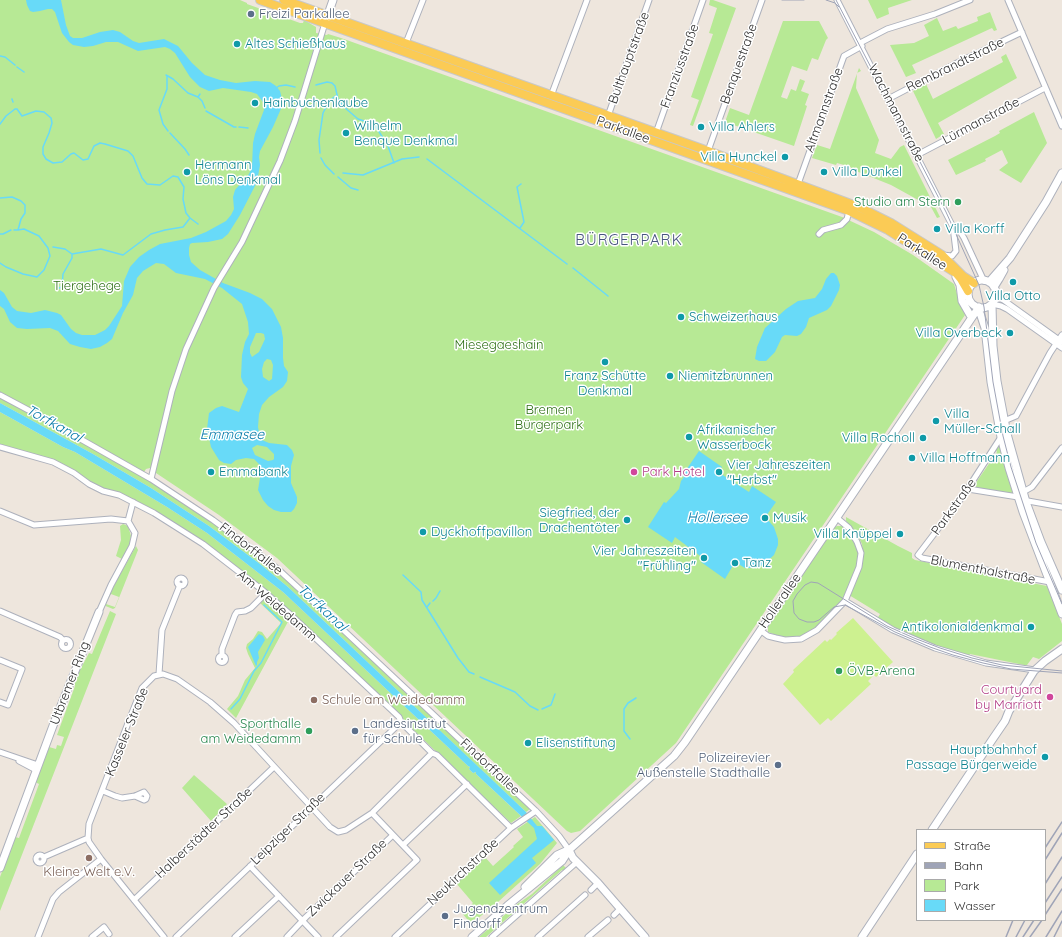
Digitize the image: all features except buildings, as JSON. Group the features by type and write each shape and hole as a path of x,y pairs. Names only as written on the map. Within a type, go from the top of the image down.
{"main road":[{"name":"Parkallee","path":"260,0 406,43 550,99 849,211 888,230 952,271 961,279 968,291"},
{"name":"Parkallee","path":"284,0 326,19 550,99 656,132 798,184 876,215 897,226 942,255 963,276 974,283"},
{"path":"326,19 333,0"},
{"path":"1061,586 1041,542 1026,502 1020,494 997,381 993,346 990,286 1046,202 1062,173"},
{"path":"1046,202 1062,183"},
{"path":"952,271 958,280 962,301 970,315"},
{"path":"990,286 974,283 968,291 969,299 972,303 979,307 987,307 992,304"},
{"name":"Hollerallee","path":"964,329 970,315 972,303"},
{"path":"979,307 985,328 990,382 1001,437 1020,494 1034,544 1062,614"},
{"name":"Hollerallee","path":"472,937 562,861 569,850 674,756 701,720 760,630 797,579 979,307"},
{"name":"Utbremer Ring","path":"0,868 84,645 98,612"},
{"path":"933,829 981,756 988,738 1001,718 1009,711 1035,670 1062,649"},
{"path":"569,850 577,862 644,936"},
{"path":"862,937 916,856"}],"street":[{"path":"406,43 423,0"},
{"path":"550,99 587,0"},
{"name":"Bulthauptstraße","path":"608,116 649,0"},
{"name":"Franziusstraße","path":"656,132 703,0"},
{"name":"Benquestraße","path":"708,151 762,0"},
{"name":"Wachmannstraße","path":"837,0 954,227 957,246"},
{"name":"Altmannstraße","path":"798,184 844,56 887,29 935,14 970,0"},
{"path":"1008,0 1062,126"},
{"path":"151,479 167,408 178,372 195,328 214,288 242,242 280,161 295,121 326,19"},
{"name":"Rembrandtstraße","path":"888,99 955,64 1022,32"},
{"name":"Lürmanstraße","path":"917,155 1045,88"},
{"path":"819,234 823,230 841,225 847,219 849,211"},
{"name":"Wachmannstraße","path":"954,227 959,230 964,238 990,286"},
{"name":"Parkallee","path":"942,255 952,256 955,254 957,246"},
{"path":"990,286 1060,340 1062,348"},
{"path":"992,304 1001,306 1060,340"},
{"path":"1004,421 1016,416 1060,340"},
{"name":"Findorffallee","path":"0,395 151,479 213,520 279,570 533,813 559,836 569,850"},
{"name":"Parkstraße","path":"918,555 940,528 968,489 1001,437"},
{"name":"Am Weidedamm","path":"0,447 53,462 74,473 89,484 103,491 119,495 156,514 203,544 293,617 400,717 401,722 432,753 437,755 511,828"},
{"path":"968,489 1020,494 1032,487 1062,448"},
{"path":"0,511 34,525 111,519 128,521 133,502"},
{"path":"1026,502 1062,507"},
{"path":"760,630 768,636 785,640 801,639 817,630 845,601 859,567 861,553 858,542 849,528 837,518"},
{"name":"Utbremer Ring","path":"98,612 132,546 135,533 128,521"},
{"name":"Blumenthalstraße","path":"918,555 922,558 1050,582"},
{"name":"Kasseler Straße","path":"88,838 90,824 142,688 159,674 162,630 180,585"},
{"path":"222,655 222,649 237,612 245,611 251,608 266,594"},
{"path":"845,601 892,630 935,648 981,662 1035,670"},
{"path":"0,612 60,636 63,640"},
{"path":"0,660 22,669 8,705 0,702"},
{"path":"159,674 178,679 210,702 234,723 334,830 341,832 351,828 372,813 432,753"},
{"name":"Leipziger Straße","path":"176,937 401,722"},
{"path":"0,752 37,768"},
{"name":"Halberstädter Straße","path":"134,900 274,767"},
{"path":"403,845 467,784"},
{"name":"Kasseler Straße","path":"103,791 122,798 135,796"},
{"path":"336,937 417,860 372,813"},
{"name":"Neukirchstraße","path":"395,937 511,828 533,813"},
{"name":"Zwickauer Straße","path":"287,937 393,835"},
{"path":"44,857 88,838 89,842 101,858 164,937"},
{"path":"38,937 53,899 59,892 101,858"},
{"path":"492,937 577,862"},
{"path":"250,866 318,937"},
{"path":"591,890 598,884"},
{"path":"538,937 586,895"},
{"path":"235,937 279,896"},
{"path":"614,915 620,909"},
{"path":"588,937 608,920"},
{"path":"92,937 104,927 109,934"}],"green space":[{"name":"Bremen Bürgerpark","path":"0,0 240,0 247,4 300,23 303,23 304,20 316,27 316,33 328,34 341,38 842,217 874,232 913,255 954,284 965,315 676,743 580,831 571,833 567,831 277,558 219,515 150,468 146,469 144,472 129,463 127,468 150,481 212,522 276,571 530,809 526,812 288,587 260,564 209,526 151,488 0,403"},
{"path":"710,0 736,8 693,126 690,125 699,100 691,97 713,34 709,33 717,8 709,5"},
{"path":"868,0 912,0 888,8 889,14 877,19"},
{"path":"990,12 997,30 994,31 992,28 912,65 916,73 906,77 890,45 914,43 929,36 924,25 937,18 943,31 956,26 958,29 978,21 977,17"},
{"path":"783,21 819,21 828,38 818,60 812,58 807,71 792,66 781,97 787,99 791,89 796,91 800,79 805,81 801,91 809,94 805,105 807,106 794,146 725,122 730,108 749,115"},
{"path":"1006,54 1017,78 938,123 944,134 936,139 913,91 926,84 933,99 1003,62 1001,57"},
{"path":"857,74 856,88 879,140 875,153 891,159 900,147 904,145 940,217 937,218 931,207 891,185 851,169 851,167 837,163 836,165 812,158 817,145 830,149"},
{"path":"1034,112 1047,143 1021,183 999,170 1008,163 1002,150 985,159 986,161 956,175 948,160 995,136 1000,133 999,131"},
{"path":"0,412 63,447 75,452 167,507 207,533 283,592 470,767 469,769 473,773 476,772 476,774 521,816 511,823 351,668 262,588 154,511 27,452 0,444"},
{"path":"999,445 1013,494 973,487 997,452 996,450"},
{"path":"846,517 912,553 912,558 915,560 1047,586 1062,624 1062,641 1039,659 1033,657 1027,665 1024,665 970,654 969,656 943,648 912,636 877,619 880,614 849,595 860,572 863,555 862,544 857,534 846,521"},
{"path":"123,524 128,526 131,536 130,545 122,559 116,556 121,540 120,526"},
{"path":"837,526 842,526 848,531 858,549 859,561 845,596 819,626 802,637 792,639 768,632 768,625"},
{"path":"136,546 138,550 115,608 113,609 103,605 107,600 106,604 115,607 119,597 111,594 109,597 108,596"},
{"path":"266,597 290,618 236,718 227,709 238,696 245,680 255,668 246,648 247,644 253,639 258,631 262,632 267,639 281,623 259,602"},
{"path":"110,611 116,614 0,911 0,877 15,837 19,838 39,784 35,782 49,747 56,749 57,745 61,746 64,737 57,735 75,686 72,685 89,653 92,654"},
{"name":"ÖVB-Arena","path":"853,618 893,662 876,677 874,675 868,681 871,684 831,721 828,718 820,725 783,684 794,672 793,670 825,640 827,642 830,639 831,640 837,634 836,633"},
{"path":"194,775 227,804 211,821 182,788"},
{"path":"535,817 557,843 540,864 471,924 462,913 473,903 456,883 485,857 493,866 523,837 517,829"},
{"path":"563,865 566,868 564,870 562,870 486,937 479,937 516,905 532,894"}],"water":[{"name":"Emmasee","path":"26,0 61,0 66,25 70,36 73,38 82,38 100,32 113,30 120,32 133,41 139,43 164,39 178,46 192,63 205,75 236,83 255,81 270,82 280,91 283,103 273,127 260,151 260,165 257,182 240,215 228,234 222,239 190,244 189,255 191,262 200,270 223,283 262,299 272,309 281,327 284,366 288,372 287,381 283,387 269,397 262,405 259,414 258,427 262,440 269,443 287,445 292,450 294,455 291,466 291,483 297,497 297,503 291,512 274,510 263,500 258,490 261,472 259,464 254,459 246,458 236,460 231,464 224,463 219,460 211,447 207,429 209,413 222,406 239,412 248,389 243,383 241,377 242,355 245,342 249,334 248,322 242,304 222,288 205,279 176,273 164,264 156,263 143,271 137,278 133,295 123,313 112,339 100,347 91,349 70,344 58,331 50,328 17,328 10,322 4,309 0,306 0,290 4,293 12,307 17,311 31,313 45,310 57,313 61,315 71,329 82,335 95,335 105,330 122,306 124,281 130,267 139,257 160,244 191,238 206,232 226,221 231,215 234,209 233,197 235,190 249,174 252,167 253,143 264,110 263,102 257,94 251,92 223,88 209,91 200,87 190,77 175,53 165,47 138,51 118,42 106,42 84,47 73,45 62,33 55,12 52,9 33,12 30,11","holes":["256,333 264,334 265,339 259,352 252,357 250,347","267,359 271,360 273,365 272,379 269,381 263,377 262,369 264,362","257,445 267,447 274,454 274,459 268,461 255,455 252,448"]},
{"path":"831,273 834,273 837,276 840,285 831,306 827,310 809,318 806,327 801,334 797,336 785,335 782,337 775,352 766,361 759,361 755,359 757,347 765,328 786,309 798,301 815,298"},
{"path":"0,403 151,488 209,526 288,587 526,812 537,826 542,826 554,840 532,858 536,863 500,895 489,883 537,839 534,828 476,774 476,772 473,773 469,769 470,767 283,592 207,533 167,507 75,452 63,447 0,412"},
{"name":"Hollersee","path":"699,451 722,467 718,472 749,492 752,486 776,502 764,519 767,519 774,527 778,539 778,545 774,555 763,565 754,568 745,568 735,562 725,579 701,562 705,557 703,558 675,537 672,543 648,527 664,502 666,503 679,489 681,481 684,477 682,476"},
{"path":"259,634 263,636 265,640 258,652 259,658 256,666 248,647"}],"waterway":[{"path":"0,56 5,57 15,65"},
{"path":"17,67 24,72"},
{"path":"166,75 173,79 188,93 198,97 202,101 205,108"},
{"path":"167,76 167,89 159,110 163,124 168,131"},
{"path":"316,85 327,82 332,83 335,86 338,99 344,107 358,119 370,123 376,127 388,146 394,163"},
{"path":"276,88 286,85 295,87"},
{"path":"320,153 319,140 323,113 330,100 337,95"},
{"path":"0,124 6,116 15,109 17,109 22,116 36,111 44,112 51,118 52,123 43,147 43,154 46,159 53,163 62,162 74,153 83,160 88,159 94,146 100,143 128,151 133,156 142,178 147,184 160,185 173,176 178,177 184,187 183,199 186,213 198,224"},
{"path":"206,111 236,127"},
{"path":"239,127 248,128"},
{"path":"170,133 189,155"},
{"path":"343,173 363,175 402,159 419,157"},
{"path":"321,158 325,165 334,174"},
{"path":"427,159 567,264"},
{"path":"338,177 351,188 358,190"},
{"path":"520,228 524,222 517,187 521,184"},
{"path":"0,198 12,197 21,201 25,205 25,213 21,219 18,230 24,229 39,236 48,248 50,256 44,270 37,277 23,274 0,263"},
{"path":"53,247 65,249 72,254 101,249 123,255 151,234 183,227 190,218"},
{"path":"0,234 11,230"},
{"path":"59,288 62,287 63,274 72,258 72,254"},
{"path":"573,268 608,296"},
{"path":"403,575 421,592 422,600 458,658 469,672 474,674"},
{"path":"433,601 440,591"},
{"path":"427,607 430,603"},
{"path":"231,709 240,699 282,622 264,605"},
{"path":"480,677 515,692 530,706 538,710"},
{"path":"542,709 551,705 555,694"},
{"path":"630,739 624,731 624,709 628,703 636,698"}],"tram line":[{"path":"782,0 804,0"},
{"path":"826,0 835,3 839,7"},
{"path":"836,0 946,212 979,285 984,307 993,382 1003,436 1011,467 1036,543 1062,604"},
{"path":"1062,671 1002,665 940,648 887,626 818,583 811,582 805,585 793,601 794,613 799,619 807,622 819,620 834,607 845,605 895,632 953,655 1011,669 1062,673"}],"railway":[{"path":"1046,846 1062,822"},
{"path":"1046,858 1062,833"},
{"path":"1046,882 1062,857"},
{"path":"1046,901 1062,877"},
{"path":"1046,913 1062,889"},
{"path":"1046,937 1062,911"},
{"path":"1006,937 1013,921"},
{"path":"1016,937 1024,921"},
{"path":"1023,937 1033,921"},
{"path":"1030,937 1041,921"},
{"path":"1054,937 1062,921"}],"place":[{"name":"Freizi Parkallee","path":"251,14"},
{"name":"Altes Schießhaus","path":"237,44"},
{"name":"Hainbuchenlaube","path":"255,103"},
{"name":"Villa Ahlers","path":"701,127"},
{"name":"Wilhelm Benque Denkmal","path":"346,133"},
{"name":"Villa Hunckel","path":"785,157"},
{"name":"Hermann Löns Denkmal","path":"187,172"},
{"name":"Villa Dunkel","path":"824,172"},
{"name":"Studio am Stern","path":"958,202"},
{"name":"Villa Korff","path":"937,229"},
{"name":"Villa Otto","path":"1013,282"},
{"name":"Schweizerhaus","path":"681,317"},
{"name":"Villa Overbeck","path":"1010,333"},
{"name":"Franz Schütte Denkmal","path":"605,362"},
{"name":"Niemitzbrunnen","path":"670,376"},
{"name":"Villa Müller-Schall","path":"936,421"},
{"name":"Afrikanischer Wasserbock","path":"689,437"},
{"name":"Villa Rocholl","path":"923,438"},
{"name":"Villa Hoffmann","path":"912,458"},
{"name":"Emmabank","path":"211,472"},
{"name":"Park Hotel","path":"634,472"},
{"name":"Vier Jahreszeiten \"Herbst\"","path":"719,472"},
{"name":"Musik","path":"765,518"},
{"name":"Siegfried, der Drachentöter","path":"627,520"},
{"name":"Dyckhoffpavillon","path":"423,532"},
{"name":"Villa Knüppel","path":"900,534"},
{"name":"Vier Jahreszeiten \"Frühling\"","path":"704,558"},
{"name":"Tanz","path":"735,563"},
{"name":"Antikolonialdenkmal","path":"1031,627"},
{"name":"ÖVB-Arena","path":"839,671"},
{"name":"Courtyard by Marriott","path":"1050,697"},
{"name":"Schule am Weidedamm","path":"314,700"},
{"name":"Sporthalle am Weidedamm","path":"309,731"},
{"name":"Landesinstitut für Schule","path":"355,731"},
{"name":"Elisenstiftung","path":"528,743"},
{"name":"Hauptbahnhof Passage Bürgerweide","path":"1045,757"},
{"name":"Polizeirevier Außenstelle Stadthalle","path":"778,765"},
{"name":"Kleine Welt e.V.","path":"89,858"},
{"name":"Jugendzentrum Findorff","path":"445,916"}],"district":[{"name":"BÜRGERPARK","path":"629,240"}],"park label":[{"name":"Tiergehege","path":"87,286"},
{"name":"Miesegaeshain","path":"499,345"}],"water label":[{"name":"Torfkanal","path":"54,424"},
{"name":"Torfkanal","path":"322,608"}]}
